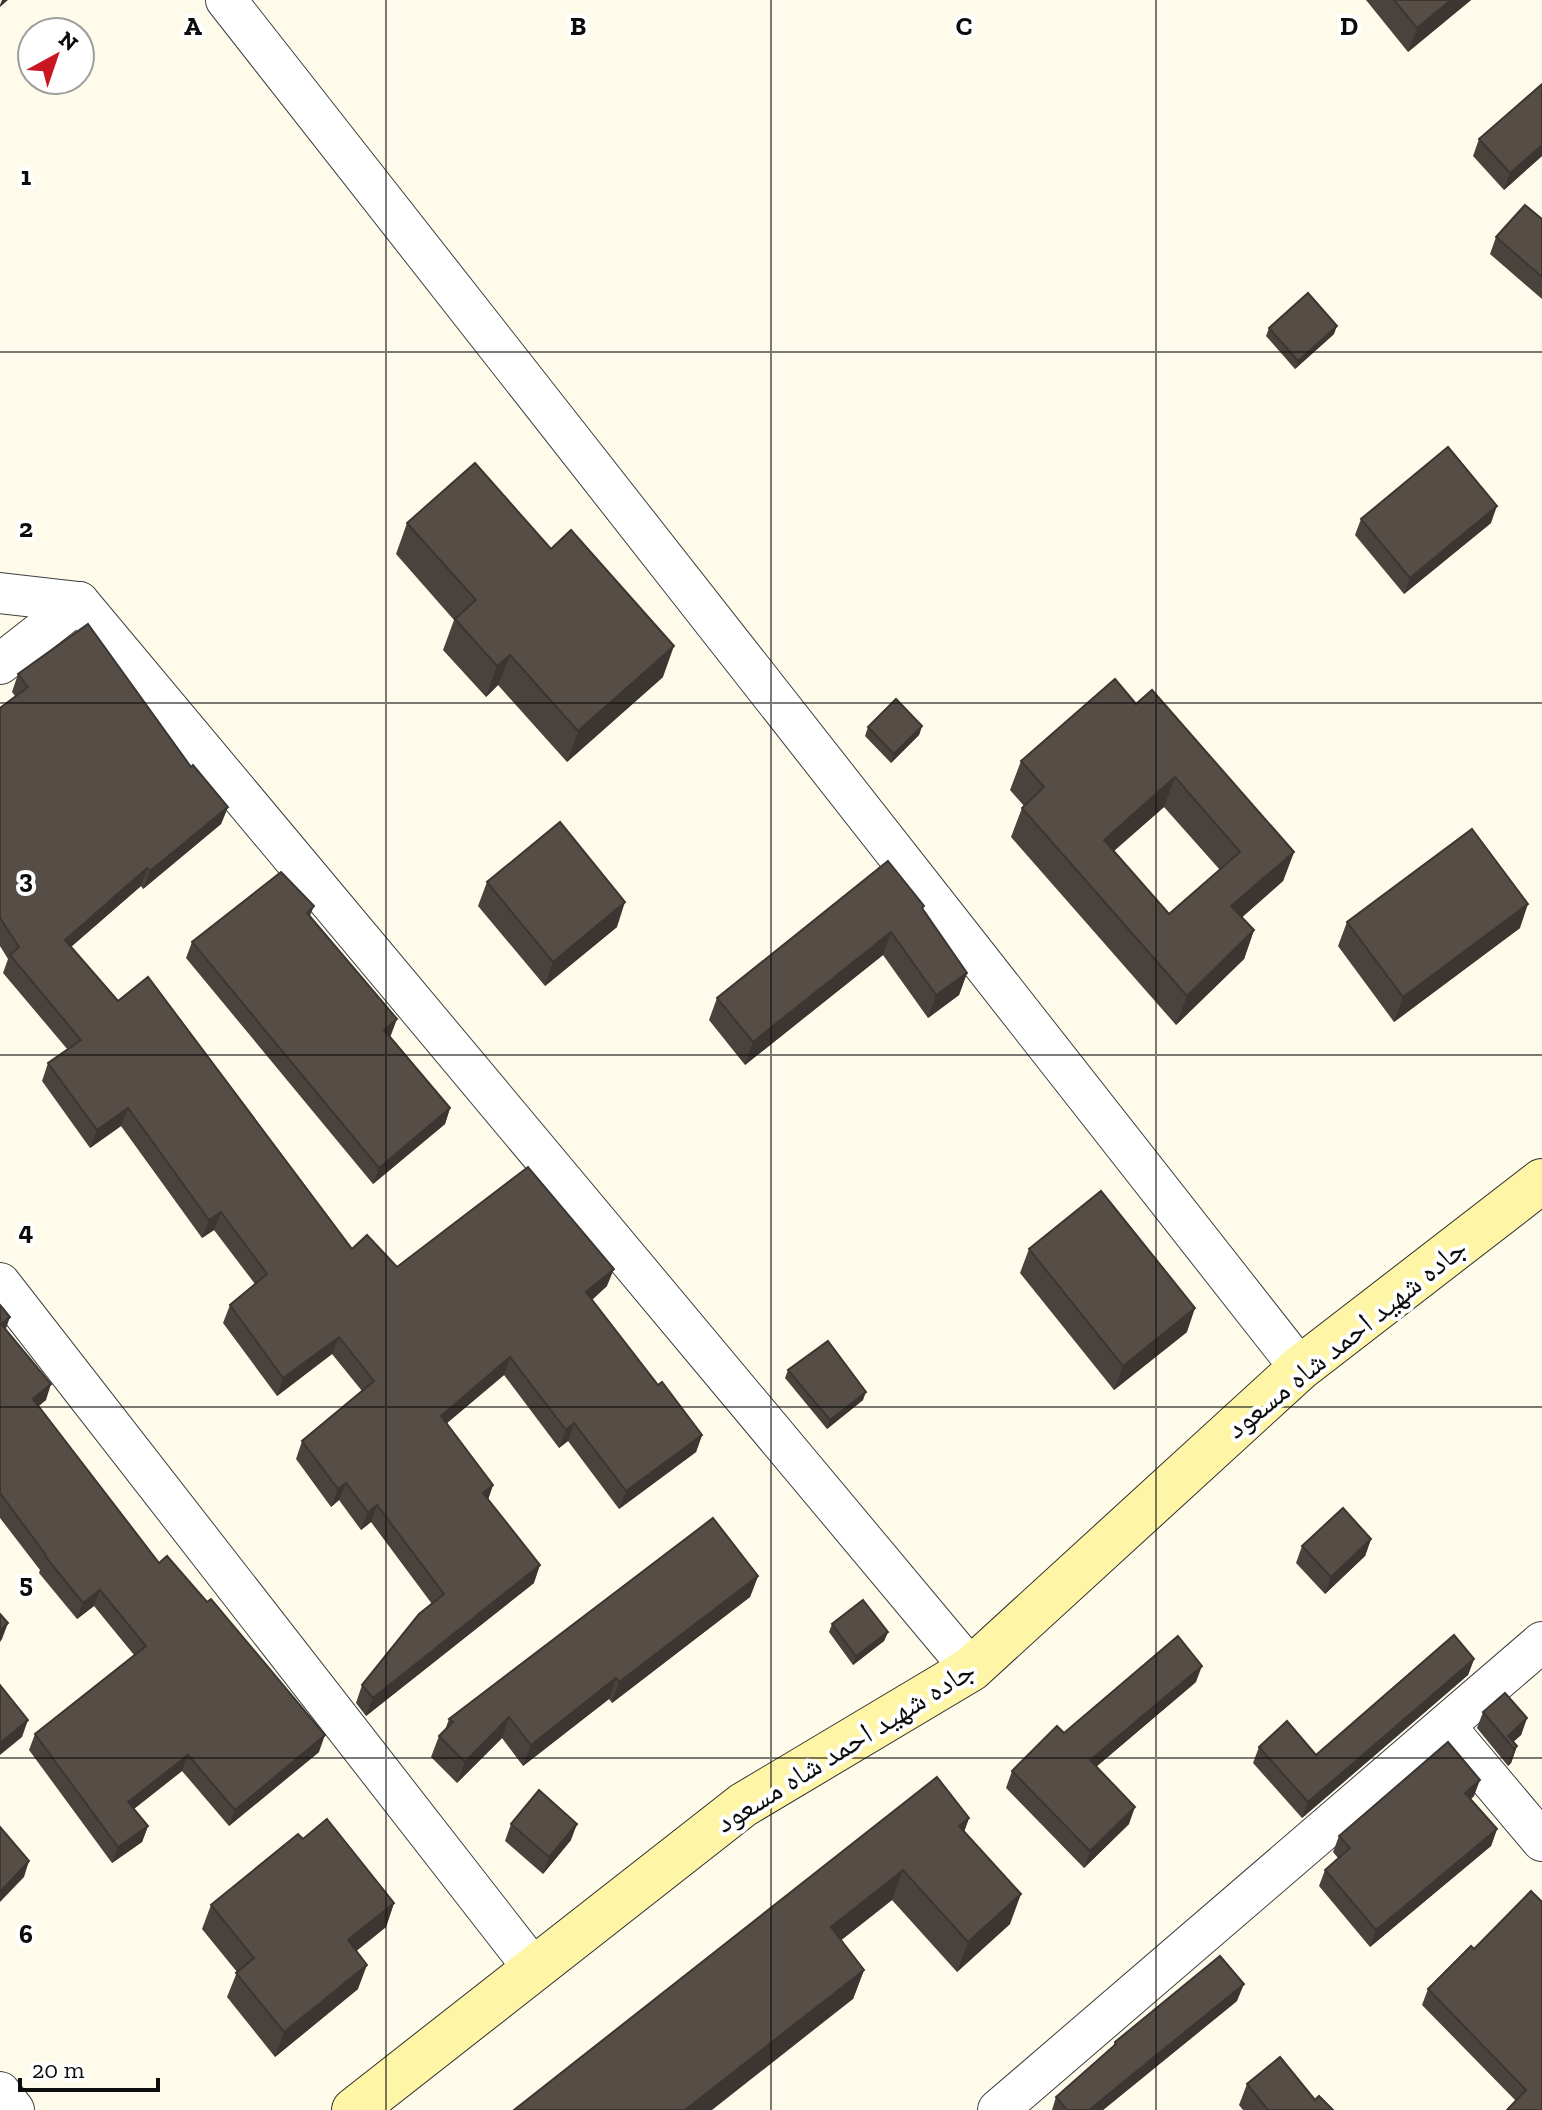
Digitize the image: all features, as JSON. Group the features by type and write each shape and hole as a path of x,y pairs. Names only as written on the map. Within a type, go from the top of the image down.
{"main road":[{"name":"جاده شهيد احمد شاه مسعود","path":"354,2110 743,1805 971,1669 1300,1368 1542,1181"}],"street":[{"path":"226,0 1300,1368"},
{"path":"0,593 79,602 971,1669"},
{"path":"0,664 79,602"},
{"path":"0,1283 534,1969"},
{"path":"998,2110 1542,1642"},
{"path":"1445,1726 1542,1841"},
{"path":"0,2092 14,2110"}],"building":[{"path":"1394,0 1451,0 1417,28"},
{"path":"1542,84 1542,145 1510,173 1479,139"},
{"path":"1525,205 1542,219 1542,277 1496,237"},
{"path":"1308,293 1337,326 1298,361 1269,328"},
{"path":"1448,447 1497,506 1410,578 1361,519"},
{"path":"475,463 551,549 571,530 674,646 578,731 510,655 497,666 455,619 476,600 407,523"},
{"path":"88,624 191,767 193,765 228,807 150,871 147,868 65,940 118,1001 148,977 352,1249 367,1235 397,1267 528,1167 614,1269 586,1292 658,1385 662,1382 702,1435 626,1491 574,1423 566,1430 510,1357 441,1416 493,1485 483,1493 540,1565 373,1698 362,1685 419,1614 444,1594 377,1505 368,1512 346,1483 338,1489 302,1441 374,1381 339,1337 283,1378 230,1305 267,1274 221,1212 209,1220 128,1108 97,1130 48,1063 81,1040 10,955 19,947 0,918 0,708 28,687 18,674"},
{"path":"1115,679 1136,704 1152,690 1294,852 1231,906 1254,930 1187,996 1022,808 1044,787 1021,761","holes":["1175,777 1240,852 1169,914 1104,840"]},
{"path":"896,699 922,726 894,754 868,727"},
{"path":"560,822 625,902 553,962 487,882"},
{"path":"1472,829 1528,904 1403,997 1347,922"},
{"path":"888,861 924,906 922,908 967,973 936,995 891,932 753,1042 717,998"},
{"path":"281,872 314,906 307,913 397,1019 384,1030 450,1108 379,1168 192,942"},
{"path":"1101,1191 1195,1308 1123,1366 1029,1249"},
{"path":"0,1305 10,1317 1,1324 51,1384 33,1399 159,1563 167,1556 207,1602 211,1599 325,1735 235,1810 188,1755 128,1802 148,1826 118,1847 35,1734 146,1646 100,1590 83,1603 0,1493"},
{"path":"828,1341 866,1392 830,1420 788,1370"},
{"path":"1343,1508 1371,1539 1331,1577 1302,1546"},
{"path":"713,1518 758,1576 619,1682 616,1678 531,1745 509,1717 465,1762 439,1736 453,1722 449,1719"},
{"path":"863,1600 888,1632 856,1656 832,1624"},
{"path":"0,1614 8,1623 0,1631"},
{"path":"1454,1635 1474,1659 1308,1802 1259,1747 1287,1721 1316,1755"},
{"path":"1178,1636 1202,1666 1090,1760 1135,1807 1090,1851 1012,1771 1057,1726 1064,1733"},
{"path":"0,1685 28,1720 0,1743"},
{"path":"1505,1693 1527,1718 1508,1736 1517,1746 1514,1749 1483,1712"},
{"path":"1448,1742 1480,1780 1465,1793 1497,1829 1376,1930 1325,1870 1350,1848 1339,1836"},
{"path":"937,1777 969,1818 959,1826 1021,1894 968,1942 903,1870 831,1927 864,1970 685,2110 514,2110"},
{"path":"539,1790 577,1824 549,1857 511,1824"},
{"path":"327,1819 394,1903 348,1940 367,1965 284,2032 236,1973 254,1958 211,1905 298,1834 303,1839"},
{"path":"0,1827 29,1861 0,1892"},
{"path":"1531,1891 1542,1902 1542,2110 1507,2110 1526,2090 1428,1989 1471,1946 1474,1949"},
{"path":"1220,1956 1244,1984 1089,2110 1067,2110 1056,2097 1115,2042"},
{"path":"1280,2057 1315,2100 1319,2096 1333,2110 1268,2110 1247,2084"}]}
